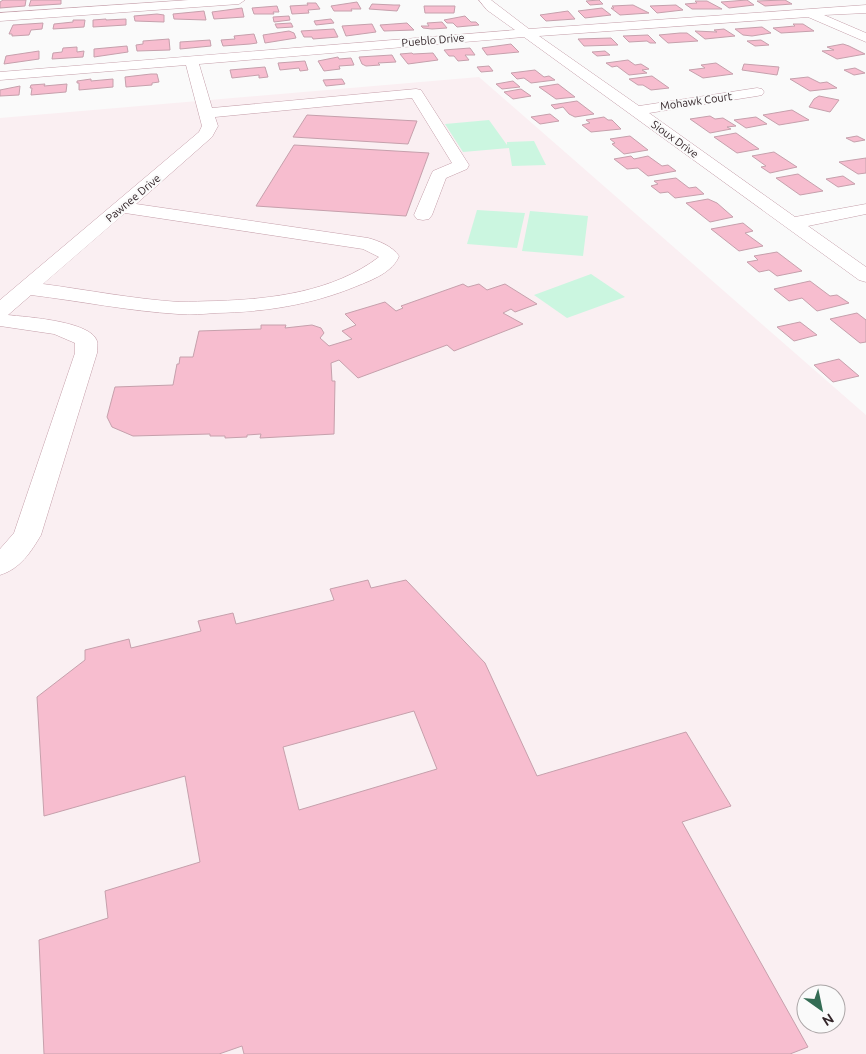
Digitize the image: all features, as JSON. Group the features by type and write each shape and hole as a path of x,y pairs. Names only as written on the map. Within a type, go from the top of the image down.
{"street":[{"path":"0,17 131,4 240,0"},
{"name":"Sioux Drive","path":"485,0 491,7 866,276"},
{"name":"Pueblo Drive","path":"0,76 527,33 866,9"},
{"path":"810,13 866,38"},
{"name":"Pawnee Drive","path":"0,311 206,134 210,126 191,60"},
{"name":"Mohawk Court","path":"635,110 757,92"},
{"path":"206,113 416,93 461,165 439,175 423,215"},
{"path":"27,288 179,308 250,306 291,301 335,288 366,275 387,261 389,256 368,244 124,206"},
{"path":"792,223 866,209"},
{"path":"0,320 79,334 86,341 86,353 27,535 15,552 0,565"}],"shaded area":[{"path":"479,77 866,415 866,1054 0,1054 0,118"}],"green space":[{"path":"489,120 507,145 507,142 534,141 546,165 512,166 509,148 463,152 445,124"},
{"path":"477,210 525,213 517,248 467,244"},
{"path":"530,211 588,216 583,256 522,251"},
{"path":"591,274 625,297 567,318 534,295"}],"building":[{"path":"3,0 26,0 25,6 0,8 0,2"},
{"path":"31,0 61,0 61,4 29,6"},
{"path":"599,0 603,4 590,5 586,1"},
{"path":"747,0 754,5 729,8 721,2"},
{"path":"785,0 792,4 765,6 757,1"},
{"path":"695,1 707,1 722,9 692,9 685,4 697,3"},
{"path":"357,2 361,9 351,9 352,11 334,11 331,6"},
{"path":"307,3 316,3 320,9 308,10 309,13 292,14 290,6 308,5"},
{"path":"372,4 400,5 397,11 369,9"},
{"path":"633,5 649,13 620,15 611,8 614,8 612,6"},
{"path":"676,5 683,10 657,13 650,6"},
{"path":"277,6 279,12 273,12 274,14 254,14 252,8"},
{"path":"424,6 455,6 454,13 425,13"},
{"path":"242,8 244,17 214,19 212,12"},
{"path":"602,8 611,15 585,18 578,11"},
{"path":"204,11 206,20 174,19 173,14"},
{"path":"568,11 575,19 546,21 540,15"},
{"path":"164,15 164,22 135,21 134,16"},
{"path":"289,16 290,20 274,22 273,17"},
{"path":"465,16 471,22 476,22 479,25 457,27 453,23 447,23 444,20"},
{"path":"126,19 126,25 93,27 93,20"},
{"path":"331,19 334,23 316,25 314,21"},
{"path":"73,20 85,20 84,27 53,29 54,24 73,22"},
{"path":"442,22 447,28 432,29 421,26 429,26 427,23"},
{"path":"43,23 42,29 31,30 29,35 12,36 12,34 9,34 13,25"},
{"path":"291,23 293,27 277,28 275,24"},
{"path":"407,23 414,30 384,31 380,25"},
{"path":"372,24 376,32 346,36 342,26"},
{"path":"793,24 803,24 814,31 781,33 773,28 795,26"},
{"path":"762,27 771,33 752,36 743,35 735,29"},
{"path":"334,29 338,37 313,39 312,37 304,37 301,31"},
{"path":"724,29 735,36 705,39 695,31 717,32 714,30"},
{"path":"289,31 294,33 296,38 265,43 263,35"},
{"path":"687,33 698,41 668,43 659,35"},
{"path":"254,34 257,43 223,46 221,40 235,39 234,36"},
{"path":"648,35 656,43 647,41 629,42 623,36"},
{"path":"611,38 618,45 584,46 578,39"},
{"path":"169,39 170,50 137,51 136,45 143,44 143,41"},
{"path":"210,40 211,46 180,49 180,42"},
{"path":"761,40 769,45 755,46 747,41"},
{"path":"511,44 519,52 487,55 482,48"},
{"path":"843,44 865,54 837,59 822,51 834,50 827,47"},
{"path":"127,46 128,52 94,57 94,49"},
{"path":"77,47 77,52 84,51 83,57 52,59 53,53 62,52 63,48"},
{"path":"470,48 475,55 465,55 469,60 458,61 454,56 449,56 444,50"},
{"path":"39,51 39,59 4,64 6,56"},
{"path":"605,51 610,55 597,56 592,52"},
{"path":"433,53 438,60 408,64 400,54"},
{"path":"392,55 396,62 366,66 362,64 359,57"},
{"path":"338,57 339,59 351,58 354,65 339,66 340,69 324,71 318,61"},
{"path":"628,60 635,65 641,64 649,69 642,70 647,73 629,75 617,66 612,67 606,63"},
{"path":"305,61 308,70 300,71 299,68 280,70 278,63"},
{"path":"716,63 733,74 703,78 689,70 705,68 701,65"},
{"path":"744,64 779,67 777,75 742,70"},
{"path":"489,66 493,71 481,72 477,67"},
{"path":"265,67 268,77 259,78 259,75 232,78 230,70"},
{"path":"855,68 865,73 854,75 844,70"},
{"path":"535,70 544,77 549,76 555,80 531,83 524,78 517,79 511,73"},
{"path":"157,74 159,82 152,83 152,85 126,87 125,77"},
{"path":"652,76 669,88 651,90 629,79"},
{"path":"808,77 820,83 827,82 837,88 810,91 790,79"},
{"path":"91,79 91,81 113,79 113,87 79,90 79,83 77,81"},
{"path":"342,79 345,84 326,86 323,80"},
{"path":"513,81 520,87 502,89 496,84"},
{"path":"45,84 44,86 67,84 66,92 31,95 31,85"},
{"path":"558,84 575,97 556,99 539,87"},
{"path":"20,86 19,95 0,96 0,90"},
{"path":"521,89 531,96 513,99 504,92"},
{"path":"819,96 839,100 830,112 809,107 814,99"},
{"path":"577,101 594,114 575,117 569,114 563,107 555,109 551,105"},
{"path":"792,110 809,120 779,125 763,115"},
{"path":"550,114 559,121 540,124 531,117"},
{"path":"307,115 417,121 408,144 293,137"},
{"path":"710,116 715,119 723,118 736,126 727,127 731,129 710,133 690,119"},
{"path":"604,117 612,120 621,129 591,132 582,125 590,123 586,120"},
{"path":"756,117 767,124 746,128 734,120"},
{"path":"736,133 759,149 737,153 714,137"},
{"path":"630,136 648,150 624,154 612,144 615,143 610,139"},
{"path":"857,136 865,140 854,142 846,138"},
{"path":"294,145 429,153 406,216 256,206"},
{"path":"774,152 797,167 770,173 761,167 766,166 752,156"},
{"path":"631,156 634,159 648,156 662,166 668,165 676,171 648,176 638,168 627,169 614,159"},
{"path":"866,158 866,173 858,174 839,162"},
{"path":"798,174 823,191 800,195 776,178"},
{"path":"843,176 855,184 838,187 826,179"},
{"path":"676,178 689,188 696,187 704,194 675,198 668,192 660,193 651,186 658,184 654,181"},
{"path":"708,199 717,203 733,217 710,222 686,203"},
{"path":"743,223 753,231 745,233 763,246 739,251 711,229"},
{"path":"777,252 802,271 777,276 769,270 759,272 747,262 758,260 754,256"},
{"path":"810,281 830,296 837,295 849,303 817,311 802,298 789,301 774,289"},
{"path":"463,284 468,287 479,284 487,290 505,284 537,304 515,312 511,309 503,313 523,324 454,351 447,345 358,378 339,360 331,363 332,381 335,381 334,434 260,438 261,434 225,438 225,436 210,436 210,434 133,436 112,427 107,417 115,387 173,385 180,357 193,357 199,331 261,329 261,325 286,325 285,328 312,325 321,328 324,333 320,338 329,346 352,339 342,331 356,325 345,314 385,302 396,311 403,308 401,306"},
{"path":"857,313 866,320 866,342 860,343 830,319"},
{"path":"800,322 817,335 794,341 777,327"},
{"path":"839,359 859,376 833,382 814,365"},
{"path":"368,580 371,588 406,580 485,663 537,776 686,732 731,806 682,822 796,1026 796,1034 801,1034 808,1047 790,1054 244,1054 242,1046 219,1054 44,1054 39,940 108,918 105,891 200,862 185,776 44,816 37,697 85,660 85,650 129,639 131,648 201,631 198,621 233,613 236,624 334,600 330,589","holes":["414,711 437,769 299,810 283,747"]}]}
